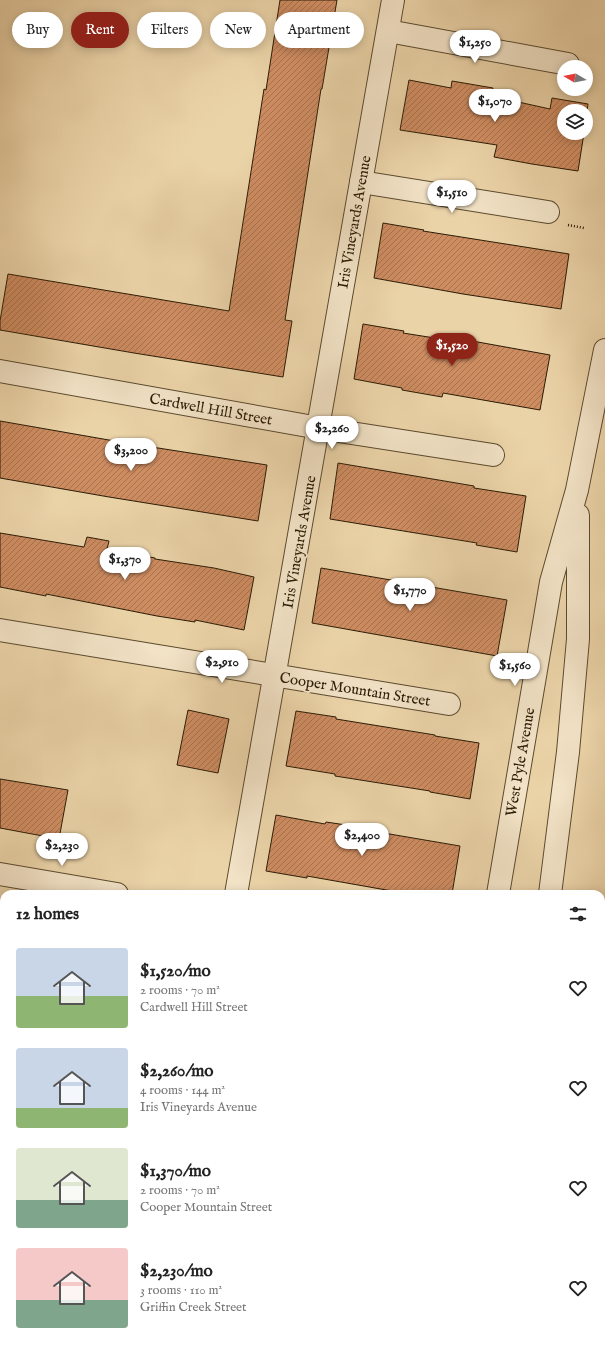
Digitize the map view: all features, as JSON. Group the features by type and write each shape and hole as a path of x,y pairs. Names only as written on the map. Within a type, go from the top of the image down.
{"street":[{"name":"Iris Vineyards Avenue","path":"237,890 393,0"},
{"path":"388,31 557,62"},
{"path":"361,182 548,212"},
{"name":"West Pyle Avenue","path":"499,890 551,582 577,490 605,350"},
{"name":"Cardwell Hill Street","path":"0,371 319,428 493,455"},
{"name":"West Pyle Avenue","path":"551,890 567,759 578,639 577,490"},
{"name":"Cooper Mountain Street","path":"0,630 449,704"},
{"path":"0,874 94,890"}],"path":[{"path":"571,226 584,228"}],"building":[{"path":"280,0 337,0 335,12 278,12"},
{"path":"274,39 274,48 329,48 321,89 285,320 292,321 283,377 0,330 0,321 8,274 229,311 264,89 266,90"},
{"path":"409,80 451,88 452,81 493,88 491,96 550,109 552,98 588,104 557,104 557,140 583,140 578,171 494,157 497,145 400,130"},
{"path":"383,223 424,230 423,231 569,254 561,309 463,294 374,278"},
{"path":"363,324 404,331 403,333 460,342 461,339 550,355 540,410 443,393 442,397 354,379"},
{"path":"0,421 126,443 267,465 258,521 0,478"},
{"path":"338,463 526,496 517,552 476,545 477,543 330,519"},
{"path":"0,533 84,547 87,537 109,541 107,549 155,559 214,568 254,577 244,630 195,620 195,622 157,616 46,594 46,596 0,587"},
{"path":"321,568 507,600 497,656 312,623"},
{"path":"188,710 229,719 218,773 177,765"},
{"path":"296,711 479,743 470,799 286,766"},
{"path":"0,779 68,790 59,839 0,828"},
{"path":"276,815 325,824 326,822 366,828 366,830 460,846 453,890 386,890 307,876 307,878 266,871"}]}
